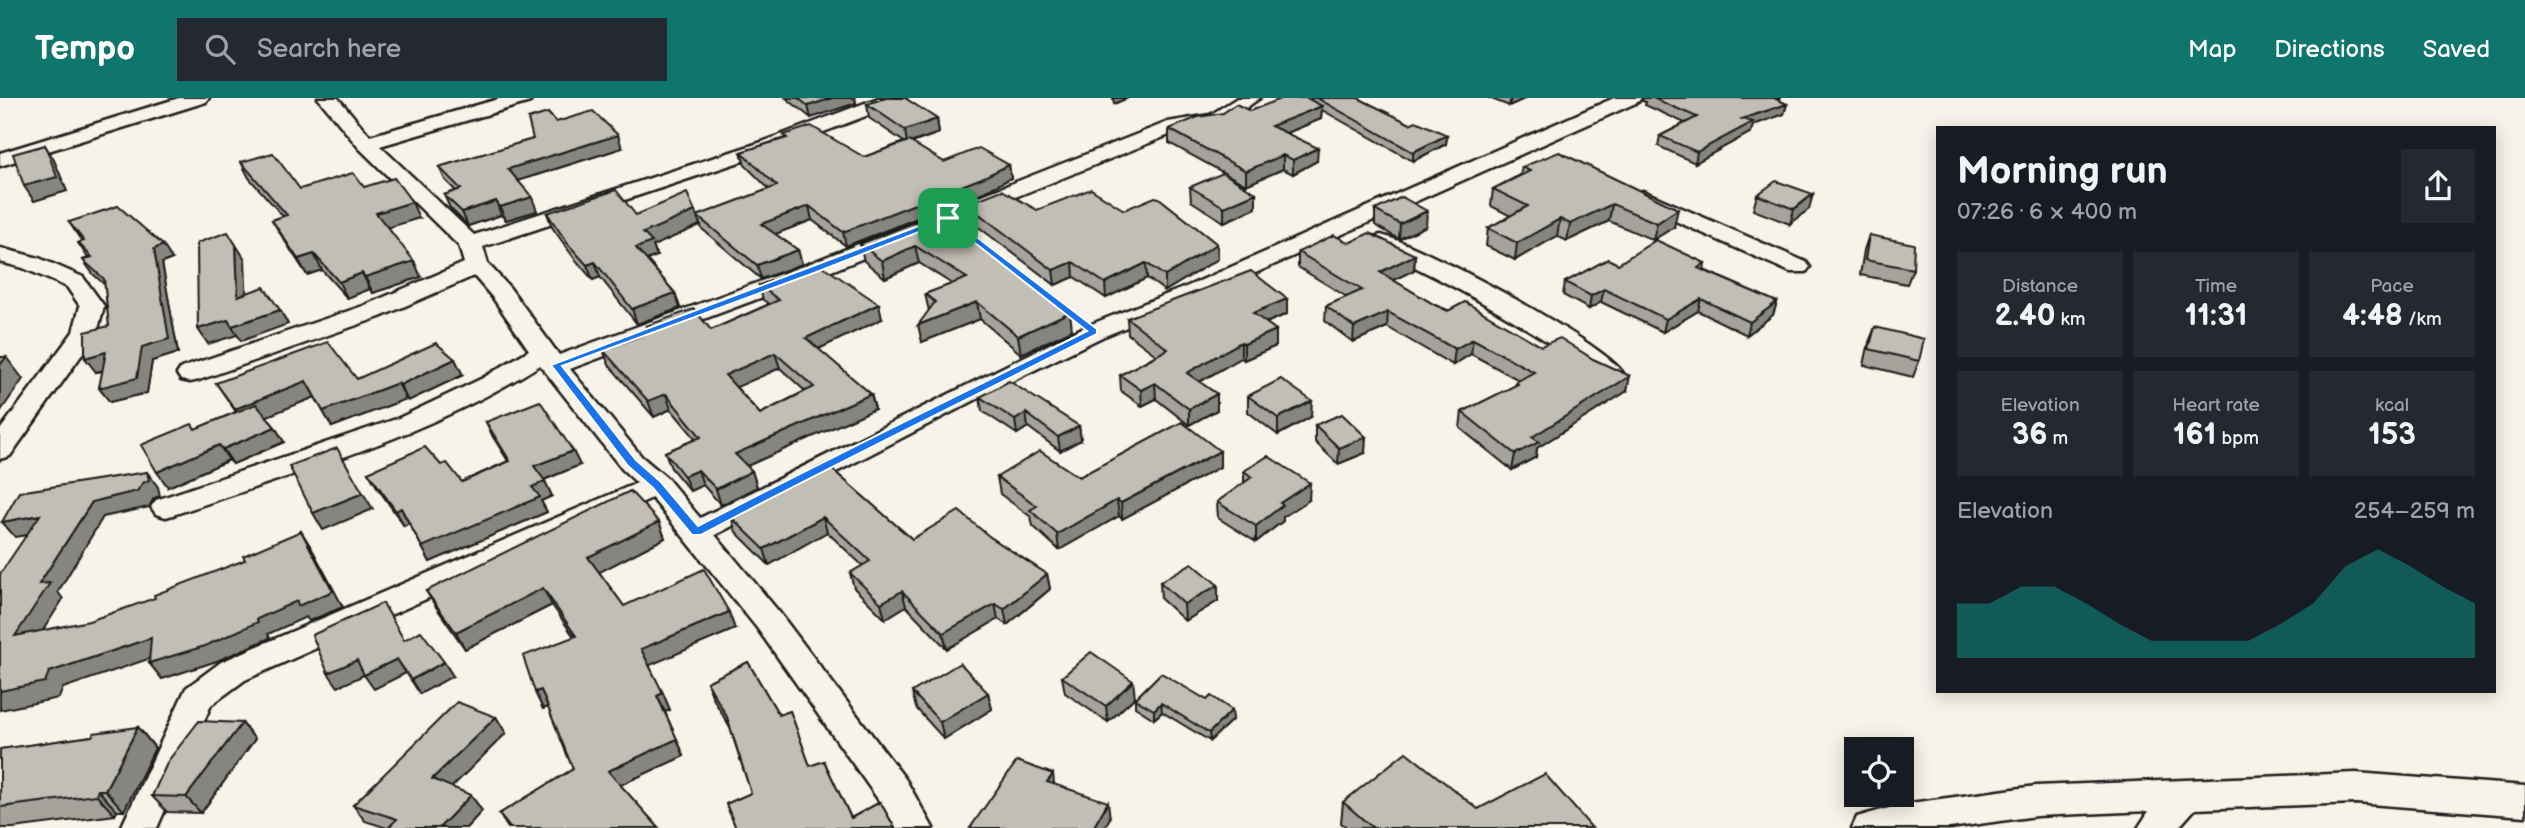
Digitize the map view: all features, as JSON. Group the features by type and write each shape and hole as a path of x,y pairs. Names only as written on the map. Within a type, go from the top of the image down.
{"street":[{"path":"0,160 199,98"},
{"path":"328,98 366,144 473,255 632,463 657,485 776,631 893,792 915,828"},
{"path":"366,144 523,98"},
{"path":"190,374 376,311 433,288 473,255 896,98"},
{"path":"166,508 409,424 550,358 955,224 1175,126 1216,120 1250,98"},
{"path":"696,532 863,444 929,414 1084,324 1194,292 1523,143 1631,98"},
{"path":"1523,143 1548,154"},
{"path":"1623,188 1797,267"},
{"path":"1343,224 1524,313 1610,373"},
{"path":"0,255 31,262 75,282 92,306 85,333 0,450"},
{"path":"139,828 198,697 233,671 657,485"},
{"path":"1870,828 1903,819 2036,802 2186,794 2356,788 2525,801"},
{"path":"2156,828 2186,794"}],"building":[{"path":"798,98 832,98 808,106"},
{"path":"885,98 905,98 937,119 905,130 867,104"},
{"path":"1283,98 1307,98 1322,106 1271,126 1318,148 1293,160 1283,155 1246,171 1169,129 1198,117 1223,113 1236,104 1250,111"},
{"path":"1317,98 1358,98 1410,124 1416,121 1447,135 1413,152"},
{"path":"1653,98 1774,98 1787,104 1742,119 1753,122 1697,152 1660,136 1697,117"},
{"path":"593,111 618,135 508,169 532,197 500,207 496,201 462,212 444,195 461,189 439,167 533,139 528,119 548,113 556,122"},
{"path":"811,126 864,157 909,141 944,162 979,148 1009,165 843,232 809,206 761,224 798,250 757,265 697,216 777,186 741,152 787,138 784,135"},
{"path":"45,145 57,177 24,186 13,154"},
{"path":"1559,152 1678,209 1657,223 1612,204 1570,224 1560,219 1517,243 1488,228 1528,206 1493,189 1530,171 1522,167"},
{"path":"273,153 300,189 353,173 364,187 394,178 412,202 376,213 414,261 365,277 362,273 339,282 314,254 298,259 272,220 287,215 241,162"},
{"path":"1223,173 1256,193 1224,207 1190,187"},
{"path":"1776,181 1813,194 1794,209 1757,195"},
{"path":"1091,189 1124,210 1155,197 1159,198 1217,244 1165,276 1146,263 1105,283 1073,262 1053,270 966,204 1002,190 1037,210"},
{"path":"616,190 636,215 687,193 695,211 643,233 652,242 636,248 675,293 632,309 595,262 587,265 568,244 547,213"},
{"path":"1402,197 1427,211 1400,224 1375,210"},
{"path":"118,206 163,245 154,249 169,339 142,347 137,378 99,388 106,352 85,358 85,332 109,326 104,279 83,260 92,257 78,243 84,241 69,222"},
{"path":"941,212 1070,312 1018,336 977,302 918,325 935,302 925,294 967,278 915,246 882,261 860,244"},
{"path":"228,232 236,245 238,296 264,287 280,310 232,326 228,320 198,329 197,243"},
{"path":"1369,233 1415,255 1380,272 1435,305 1448,311 1465,302 1541,346 1560,338 1593,359 1630,376 1532,437 1539,442 1515,454 1462,412 1518,384 1516,382 1534,372 1473,339 1455,349 1388,312 1354,327 1326,306 1362,290 1298,252 1334,235 1349,243"},
{"path":"1869,235 1914,244 1913,269 1865,260"},
{"path":"1656,240 1705,263 1698,268 1777,302 1750,322 1701,299 1666,319 1604,289 1591,296 1565,282 1608,259 1618,264"},
{"path":"818,263 879,304 806,338 871,394 735,454 752,471 716,489 698,470 684,476 665,452 701,437 666,394 648,401 603,350 650,332 646,326 694,309 711,330 779,300 759,285","holes":["775,353 814,387 760,414 725,375"]},
{"path":"1251,271 1287,299 1253,313 1276,330 1244,344 1241,342 1187,373 1217,394 1189,409 1155,383 1141,390 1120,375 1168,349 1127,318"},
{"path":"1875,327 1924,339 1919,361 1869,349"},
{"path":"328,342 357,379 436,343 455,359 400,385 398,383 323,411 306,381 235,409 216,383"},
{"path":"1281,379 1312,401 1278,418 1248,396"},
{"path":"1009,381 1079,426 1058,437 1026,413 1015,420 980,397"},
{"path":"540,401 573,451 534,466 545,481 532,487 540,497 422,547 401,508 396,511 368,472 425,447 441,465 447,463 462,482 510,461 486,422"},
{"path":"256,404 275,427 223,449 219,445 157,472 141,445 192,424 195,429"},
{"path":"1342,414 1366,437 1339,448 1315,425"},
{"path":"1182,422 1220,451 1121,503 1117,500 1057,534 1030,510 1037,506 997,477 1040,451 1079,477"},
{"path":"337,448 363,493 313,513 289,466"},
{"path":"1268,456 1310,483 1280,503 1283,505 1256,526 1217,502 1252,477 1244,471"},
{"path":"826,464 912,539 959,511 990,537 1047,574 1004,609 995,604 943,633 902,591 881,603 850,573 870,561 823,517 764,549 731,517 738,513 735,510"},
{"path":"147,472 149,480 137,491 92,502 39,584 50,583 15,636 89,621 155,598 154,595 245,560 243,556 301,531 333,591 298,606 297,601 205,646 149,663 151,638 49,672 45,682 0,691 0,574 40,515 2,522 19,492"},
{"path":"630,491 659,522 588,557 624,606 704,569 729,612 641,649 663,693 657,696 677,739 608,771 659,828 510,828 499,814 573,769 541,690 535,692 523,656 576,636 543,588 456,632 426,591"},
{"path":"1192,563 1218,585 1184,604 1160,582"},
{"path":"383,603 404,640 421,631 444,662 411,680 397,659 364,675 357,660 328,673 312,635"},
{"path":"1091,652 1133,681 1106,706 1062,677"},
{"path":"748,662 779,715 790,711 810,766 824,761 851,818 880,802 895,828 736,828 726,804 751,793 727,717 707,682"},
{"path":"960,663 988,693 940,722 912,692"},
{"path":"1161,673 1207,700 1211,696 1232,710 1209,733 1161,703 1154,710 1135,699"},
{"path":"457,702 496,717 432,779 471,795 439,828 388,828 397,819 353,805"},
{"path":"199,721 242,723 186,797 152,796 168,761"},
{"path":"138,727 105,790 98,790 96,795 0,807 0,749"},
{"path":"1406,752 1478,809 1545,774 1592,828 1373,828 1343,802"},
{"path":"1017,761 1053,774 1047,782 1108,802 1093,828 970,828"}],"route":[{"path":"948,218 993,256 1094,331 863,444 696,532 657,485 632,463 556,365 811,271 948,218"}]}
